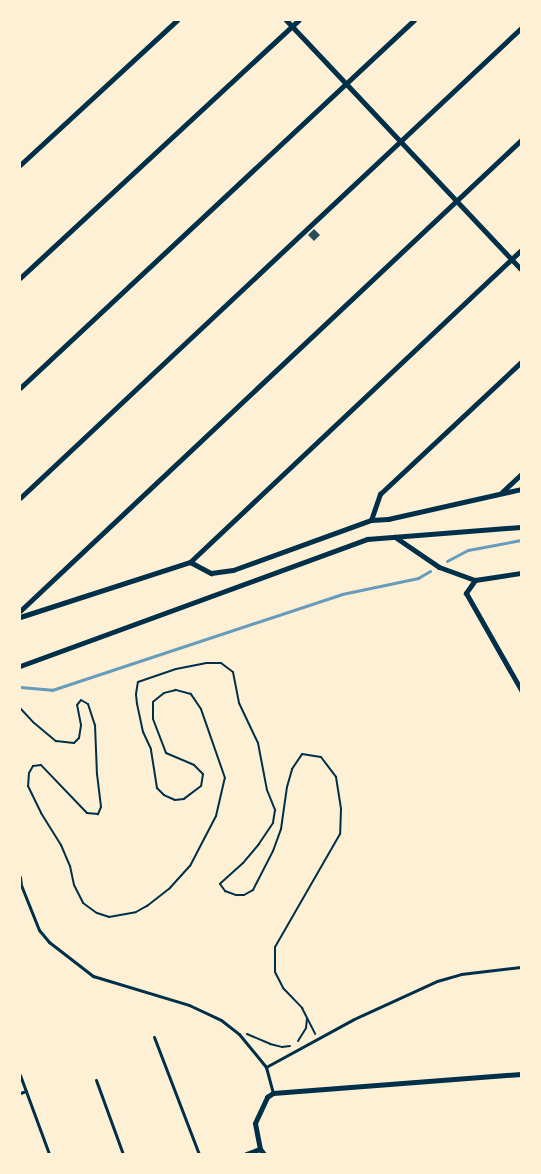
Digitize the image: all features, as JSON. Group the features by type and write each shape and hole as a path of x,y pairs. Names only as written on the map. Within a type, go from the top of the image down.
{"street":[{"path":"20,165 176,20"},
{"path":"286,20 521,269"},
{"path":"20,278 299,20"},
{"path":"20,388 414,20"},
{"path":"20,498 521,28"},
{"path":"20,611 521,140"},
{"path":"20,617 190,562 521,250"},
{"path":"371,520 380,494 521,362"},
{"path":"502,492 521,474"},
{"path":"190,562 211,573 233,570 371,520 388,519 521,489"},
{"path":"20,666 367,539 521,527"},
{"path":"395,537 439,567 475,580 521,572"},
{"path":"475,580 466,593 521,690"},
{"path":"264,1154 260,1148 255,1123 267,1097 273,1092 521,1074"},
{"path":"246,1154 260,1148"}],"lane":[{"path":"20,877 21,885 39,930 86,972 189,1005 234,1029 266,1067 273,1092"},
{"path":"266,1067 354,1019 437,981 461,974 521,967"},
{"path":"154,1037 199,1154"},
{"path":"20,1075 49,1154"},
{"path":"96,1080 123,1154"},
{"path":"20,1093 26,1091"}],"path":[{"path":"20,708 51,738 56,741 74,743 79,738 81,725 77,705 81,700 88,704 96,725 96,774 101,807 98,814 87,813 41,765 33,766 29,773 28,786 41,813 61,845 70,866 74,885 83,903 97,914 109,917 136,912 147,906 169,889 190,866 216,816 224,778 201,709 191,694 176,690 164,693 153,702 153,719 166,753 194,765 203,774 201,786 184,799 175,800 164,795 157,788 151,749 142,732 136,694 138,682 176,668 206,664 221,663 233,672 239,703 258,743 267,790 276,810 273,823 259,844 243,863 220,884 230,893 244,895 253,890 281,828 287,787 292,769 302,754 320,757 336,777 341,809 340,834 275,948 275,972 283,988 308,1017 317,1039"},
{"path":"234,1029 270,1044 282,1047 291,1046 296,1044 303,1035 308,1017"}],"building":[{"path":"314,229 320,235 314,241 308,235"}],"waterway":[{"path":"447,561 468,550 521,540"},
{"path":"20,687 52,690 342,594 418,578 430,571"}]}
